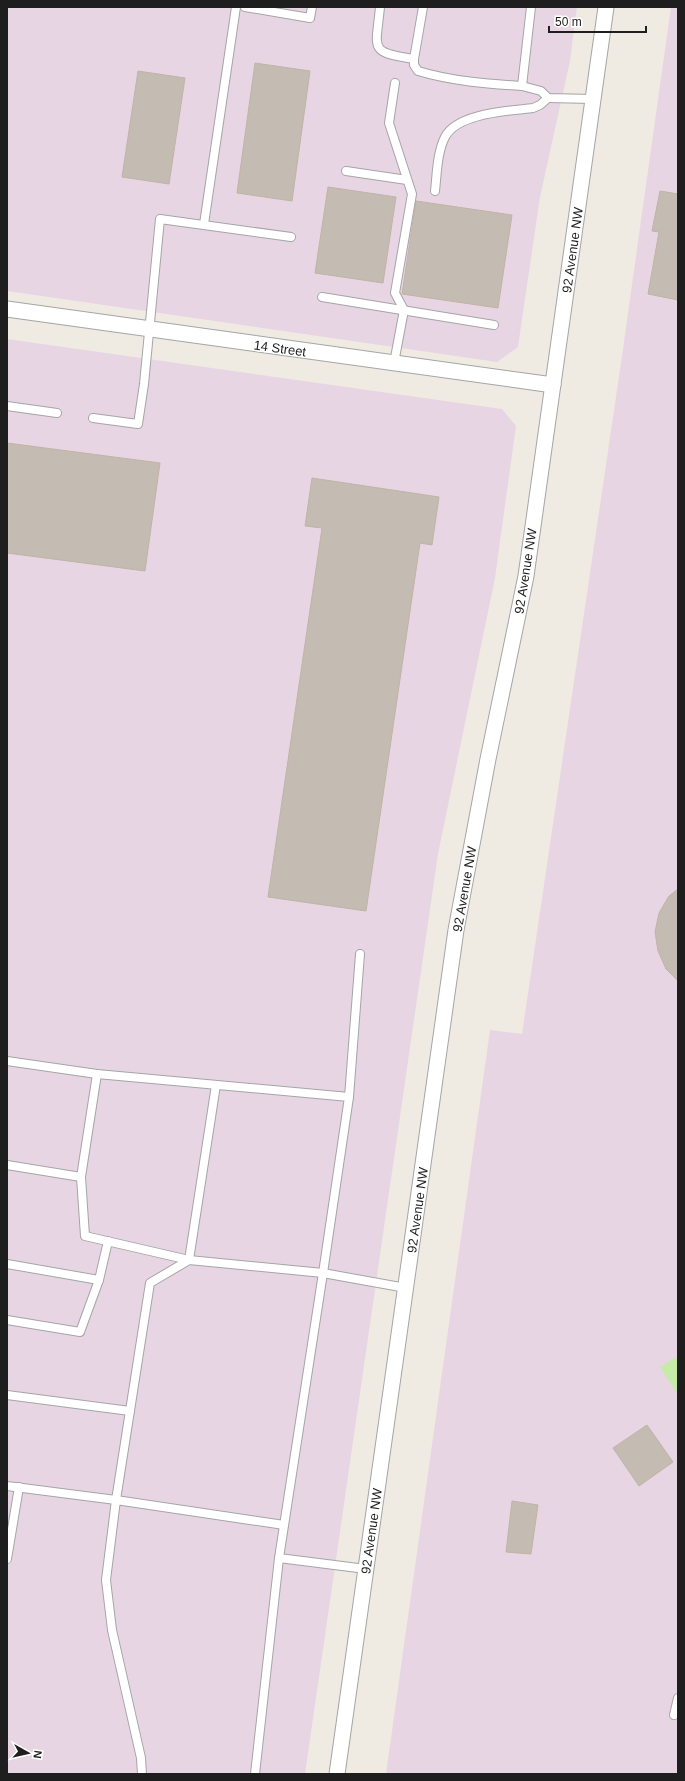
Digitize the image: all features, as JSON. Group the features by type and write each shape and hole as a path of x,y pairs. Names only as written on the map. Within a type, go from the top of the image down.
{"street":[{"name":"92 Avenue NW","path":"337,1774 456,930 488,759 526,576 606,7"},
{"name":"14 Street","path":"7,309 149,330 553,385"}],"lane":[{"path":"204,224 236,7"},
{"path":"245,7 310,18 312,7"},
{"path":"380,7 377,42 379,49 390,55 414,59"},
{"path":"423,7 414,59 414,65 418,71 492,84 522,86 541,91 548,98"},
{"path":"522,86 531,7"},
{"path":"394,363 404,310 395,293 412,194 389,123 395,83"},
{"path":"435,191 440,153 446,136 455,125 466,119 533,108 540,105 548,98 593,99"},
{"path":"346,171 407,180"},
{"path":"93,418 138,424 160,219 291,237"},
{"path":"322,297 494,325"},
{"path":"7,406 57,413"},
{"path":"255,1774 279,1558 350,1097 360,954"},
{"path":"7,1061 97,1074 350,1097"},
{"path":"97,1074 81,1177 85,1236 188,1260 323,1273 406,1288"},
{"path":"142,1774 141,1758 112,1630 106,1580 116,1500 150,1283 188,1260 216,1085"},
{"path":"7,1165 81,1177"},
{"path":"7,1320 80,1332 99,1280 108,1241"},
{"path":"7,1264 99,1280"},
{"path":"7,1395 130,1411"},
{"path":"7,1486 116,1500 284,1525"},
{"path":"7,1559 19,1487"},
{"path":"279,1558 366,1569"},
{"path":"674,1715 678,1698"}],"shaded area":[{"path":"7,7 577,7 570,61 540,197 518,347 497,362 7,291"},
{"path":"671,7 678,7 678,1774 386,1774 490,1030 522,1034 621,363"},
{"path":"7,339 502,409 516,426 495,578 438,854 305,1774 7,1774"}],"green space":[{"path":"678,1356 678,1395 660,1367"}],"building":[{"path":"255,63 310,71 292,201 237,193"},
{"path":"138,71 185,78 169,184 122,177"},
{"path":"328,187 396,197 383,283 315,273"},
{"path":"660,191 678,194 678,300 648,294 659,232 652,231"},
{"path":"416,201 512,215 498,308 402,294"},
{"path":"7,443 160,463 145,571 7,553"},
{"path":"312,478 439,497 432,545 420,543 366,911 268,897 322,528 305,526"},
{"path":"678,889 678,981 666,969 658,951 655,932 659,913 669,896"},
{"path":"647,1425 673,1462 639,1486 613,1448"},
{"path":"512,1501 538,1505 531,1554 506,1552"}]}
